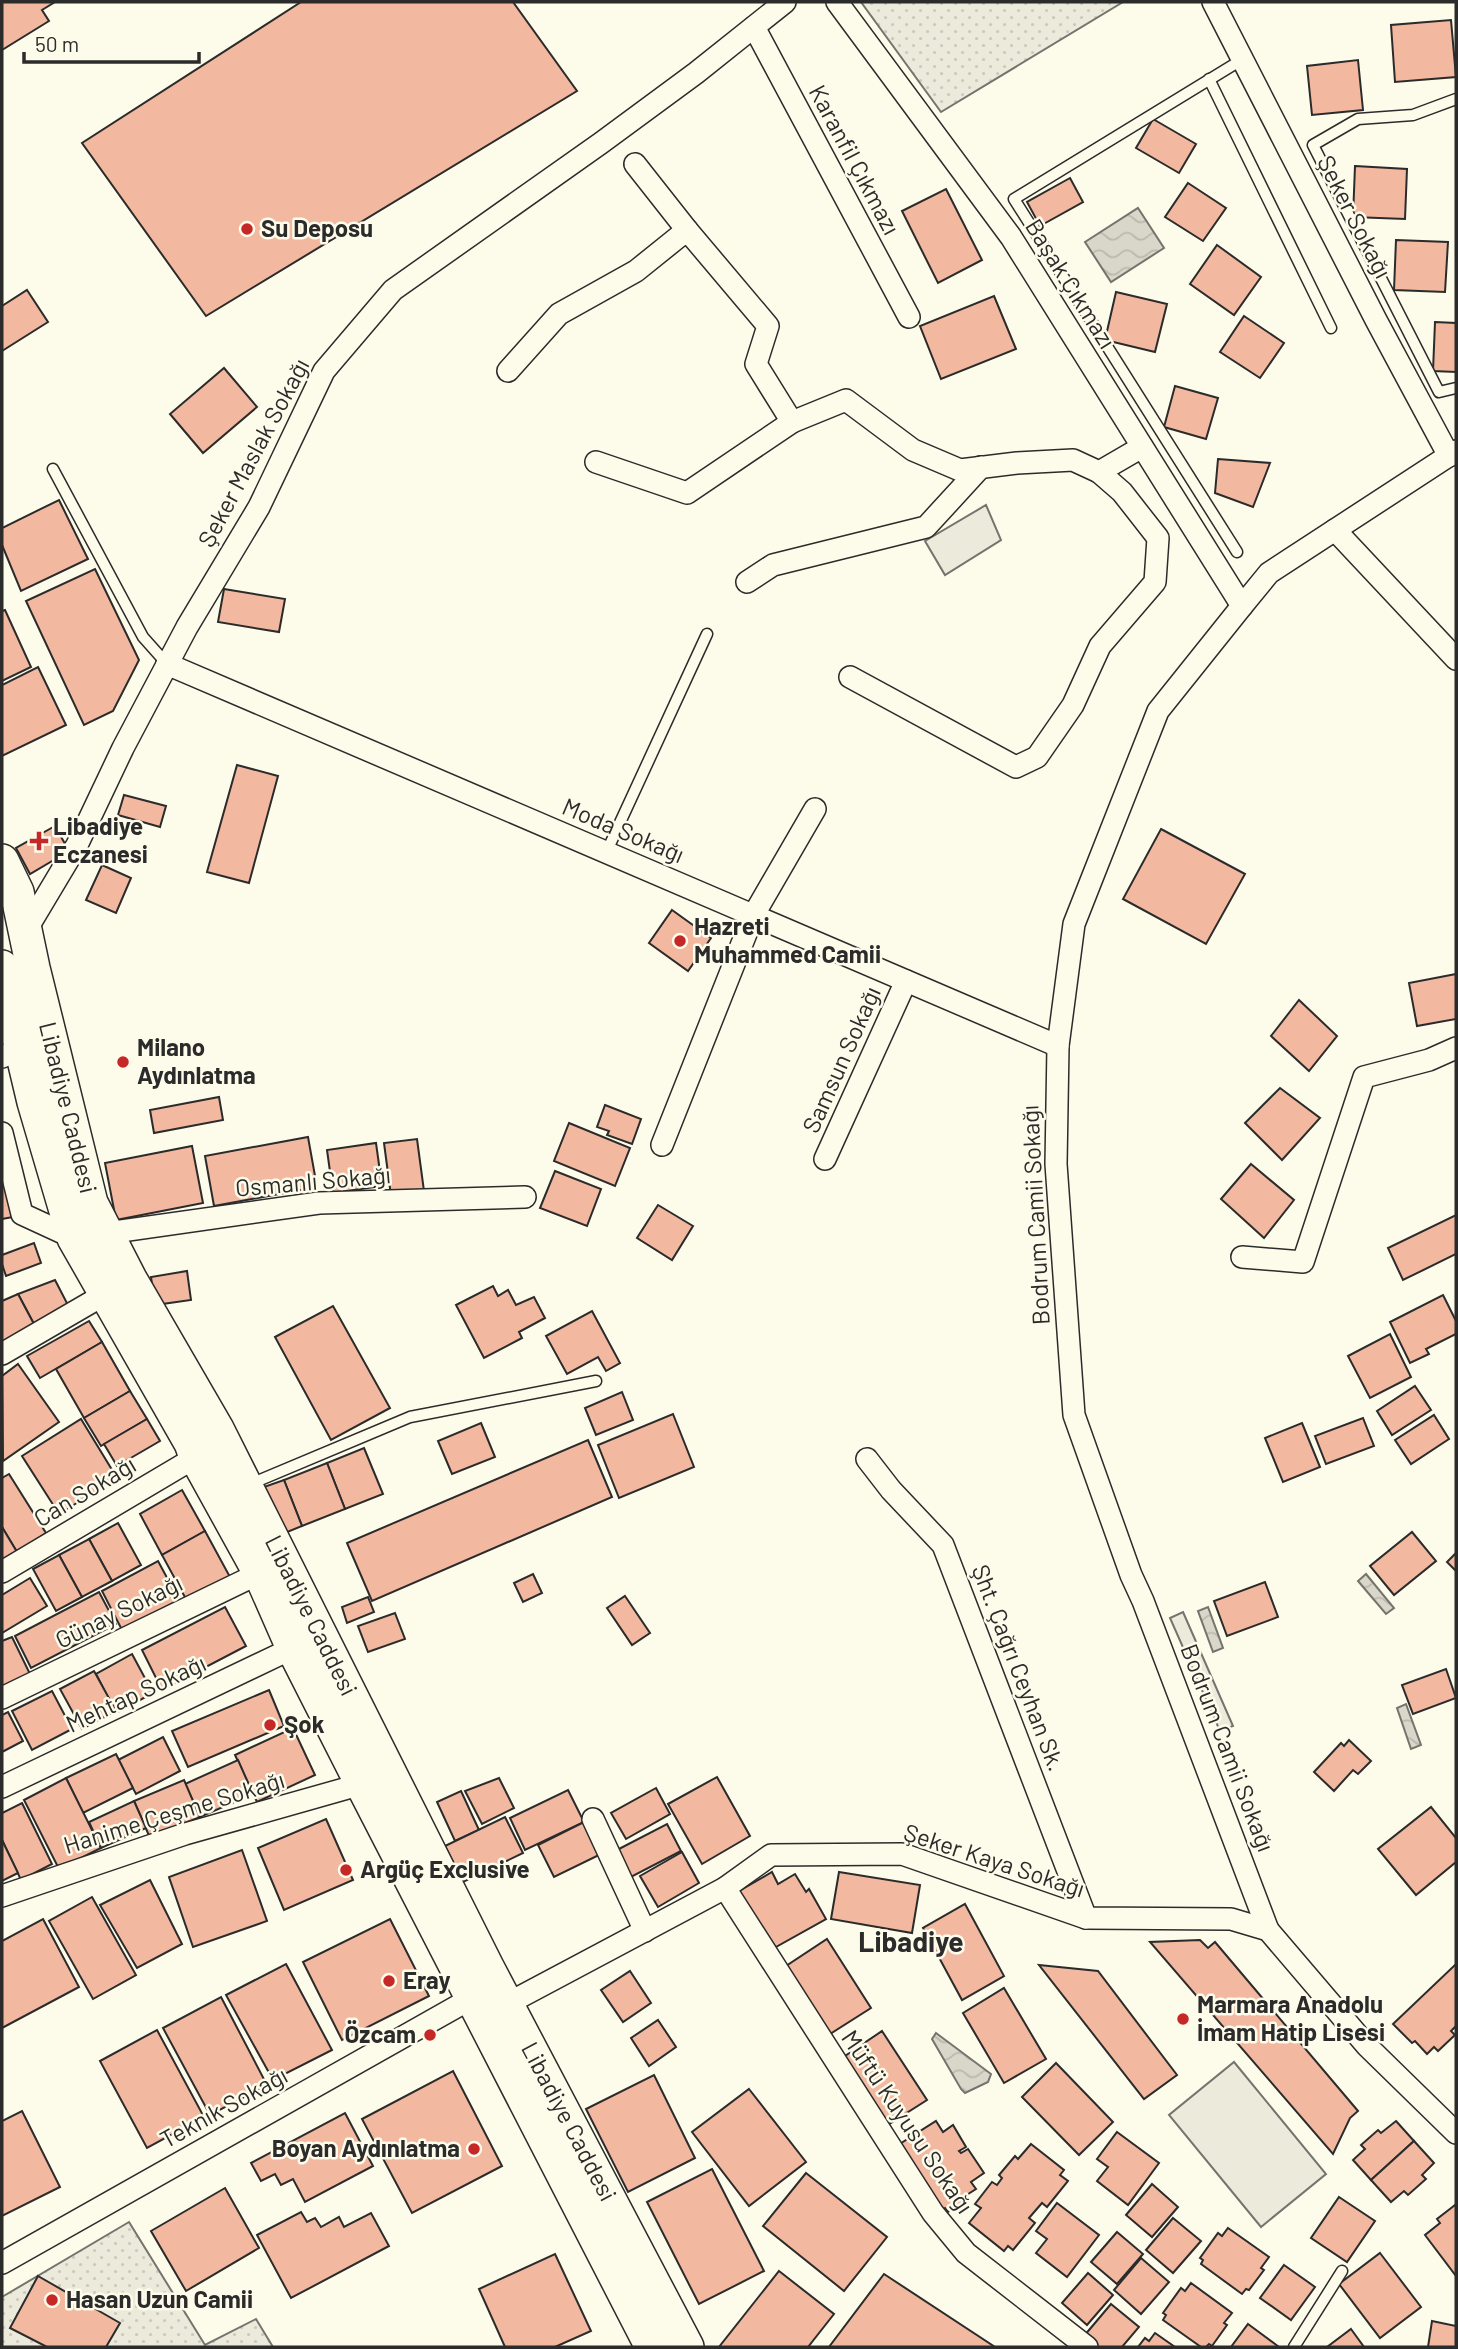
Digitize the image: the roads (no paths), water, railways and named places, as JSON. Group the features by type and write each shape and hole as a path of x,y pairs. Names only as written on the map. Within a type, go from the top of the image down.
{"main road":[{"name":"Libadiye Caddesi","path":"2,861 17,892 25,932 11,1053 34,1102 74,1238 191,1443 196,1457 260,1573 293,1648 652,2347"},
{"name":"Libadiye Caddesi","path":"2,967 17,1000 91,1203 130,1279 216,1429 507,2004 687,2347"}],"street":[{"name":"Şeker Maslak Sokağı","path":"25,932 77,845 123,748 187,627 259,506 324,371 393,290 601,143 785,2"},
{"name":"Başak Çıkmazı","path":"837,2 1011,237 1242,606"},
{"name":"Şeker Sokağı","path":"1213,2 1376,320 1452,454"},
{"name":"Karanfil Çıkmazı","path":"754,27 909,317"},
{"path":"635,164 768,326 756,364 792,422"},
{"path":"508,371 559,314 636,271 687,230"},
{"path":"596,461 687,493 792,422 846,400 912,450 960,470 1073,460 1099,472 1122,492 1158,538 1155,582 1100,646 1073,705 1037,757 1016,767 850,677"},
{"path":"1099,472 1142,447"},
{"name":"Bodrum Camii Sokağı","path":"1268,1930 1131,1575 1074,1415 1056,1164 1058,1046 1074,924 1158,711 1269,573 1452,454"},
{"path":"747,582 773,565 926,527 981,467"},
{"path":"1335,530 1456,659"},
{"name":"Moda Sokağı","path":"167,664 1058,1046"},
{"path":"662,1145 753,916 815,808"},
{"name":"Samsun Sokağı","path":"825,1160 906,981"},
{"path":"1242,1257 1303,1262 1364,1077 1429,1060 1456,1048"},
{"path":"2,1132 22,1214 74,1238"},
{"name":"Osmanlı Sokağı","path":"107,1233 319,1203 525,1197"},
{"path":"2,1354 107,1293"},
{"name":"Can Sokağı","path":"2,1572 196,1457"},
{"name":"Şht. Çağrı Ceyhan Sk.","path":"867,1459 891,1490 943,1545 1087,1918"},
{"name":"Günay Sokağı","path":"2,1698 260,1573"},
{"name":"Mehtap Sokağı","path":"2,1787 293,1648"},
{"name":"Hanime Çeşme Sokağı","path":"2,1896 185,1834 362,1784"},
{"path":"593,1819 645,1931"},
{"name":"Şeker Kaya Sokağı","path":"507,2004 725,1888 771,1855 902,1854 1087,1918 1231,1919 1268,1930"},
{"name":"Müftü Kuyusu Sokağı","path":"725,1888 933,2213 966,2253 1087,2347"},
{"path":"1268,1930 1367,2046 1456,2133"},
{"name":"Teknık Sokağı","path":"2,2263 472,1998"}],"lane":[{"path":"1237,552 1014,199 1242,59"},
{"path":"1209,79 1331,328"},
{"path":"1456,99 1413,115 1358,119 1313,145 1439,391 1456,388"},
{"path":"53,469 143,637 167,664"},
{"path":"606,853 707,634"},
{"path":"245,1486 410,1417 596,1381"},
{"path":"1294,2347 1342,2271"}],"water":[{"path":"1138,208 1164,248 1111,282 1085,242"},
{"path":"1366,1574 1394,1608 1386,1614 1358,1581"},
{"path":"1208,1607 1223,1648 1213,1652 1198,1611"},
{"path":"1406,1704 1421,1745 1411,1749 1397,1708"},
{"path":"936,2033 991,2074 988,2082 965,2093 932,2039"}],"place":[{"name":"Su Deposu","path":"247,229"},
{"name":"Libadiye Eczanesi","path":"39,841"},
{"name":"Hazreti Muhammed Camii","path":"680,941"},
{"name":"Milano Aydınlatma","path":"123,1062"},
{"name":"Şok","path":"270,1725"},
{"name":"Argüç Exclusive","path":"346,1870"},
{"name":"Eray","path":"389,1981"},
{"name":"Marmara Anadolu İmam Hatip Lisesi","path":"1183,2019"},
{"name":"Özcam","path":"430,2035"},
{"name":"Boyan Aydınlatma","path":"474,2149"},
{"name":"Hasan Uzun Camii","path":"52,2300"}],"district":[{"name":"Libadiye","path":"911,1942"}]}
